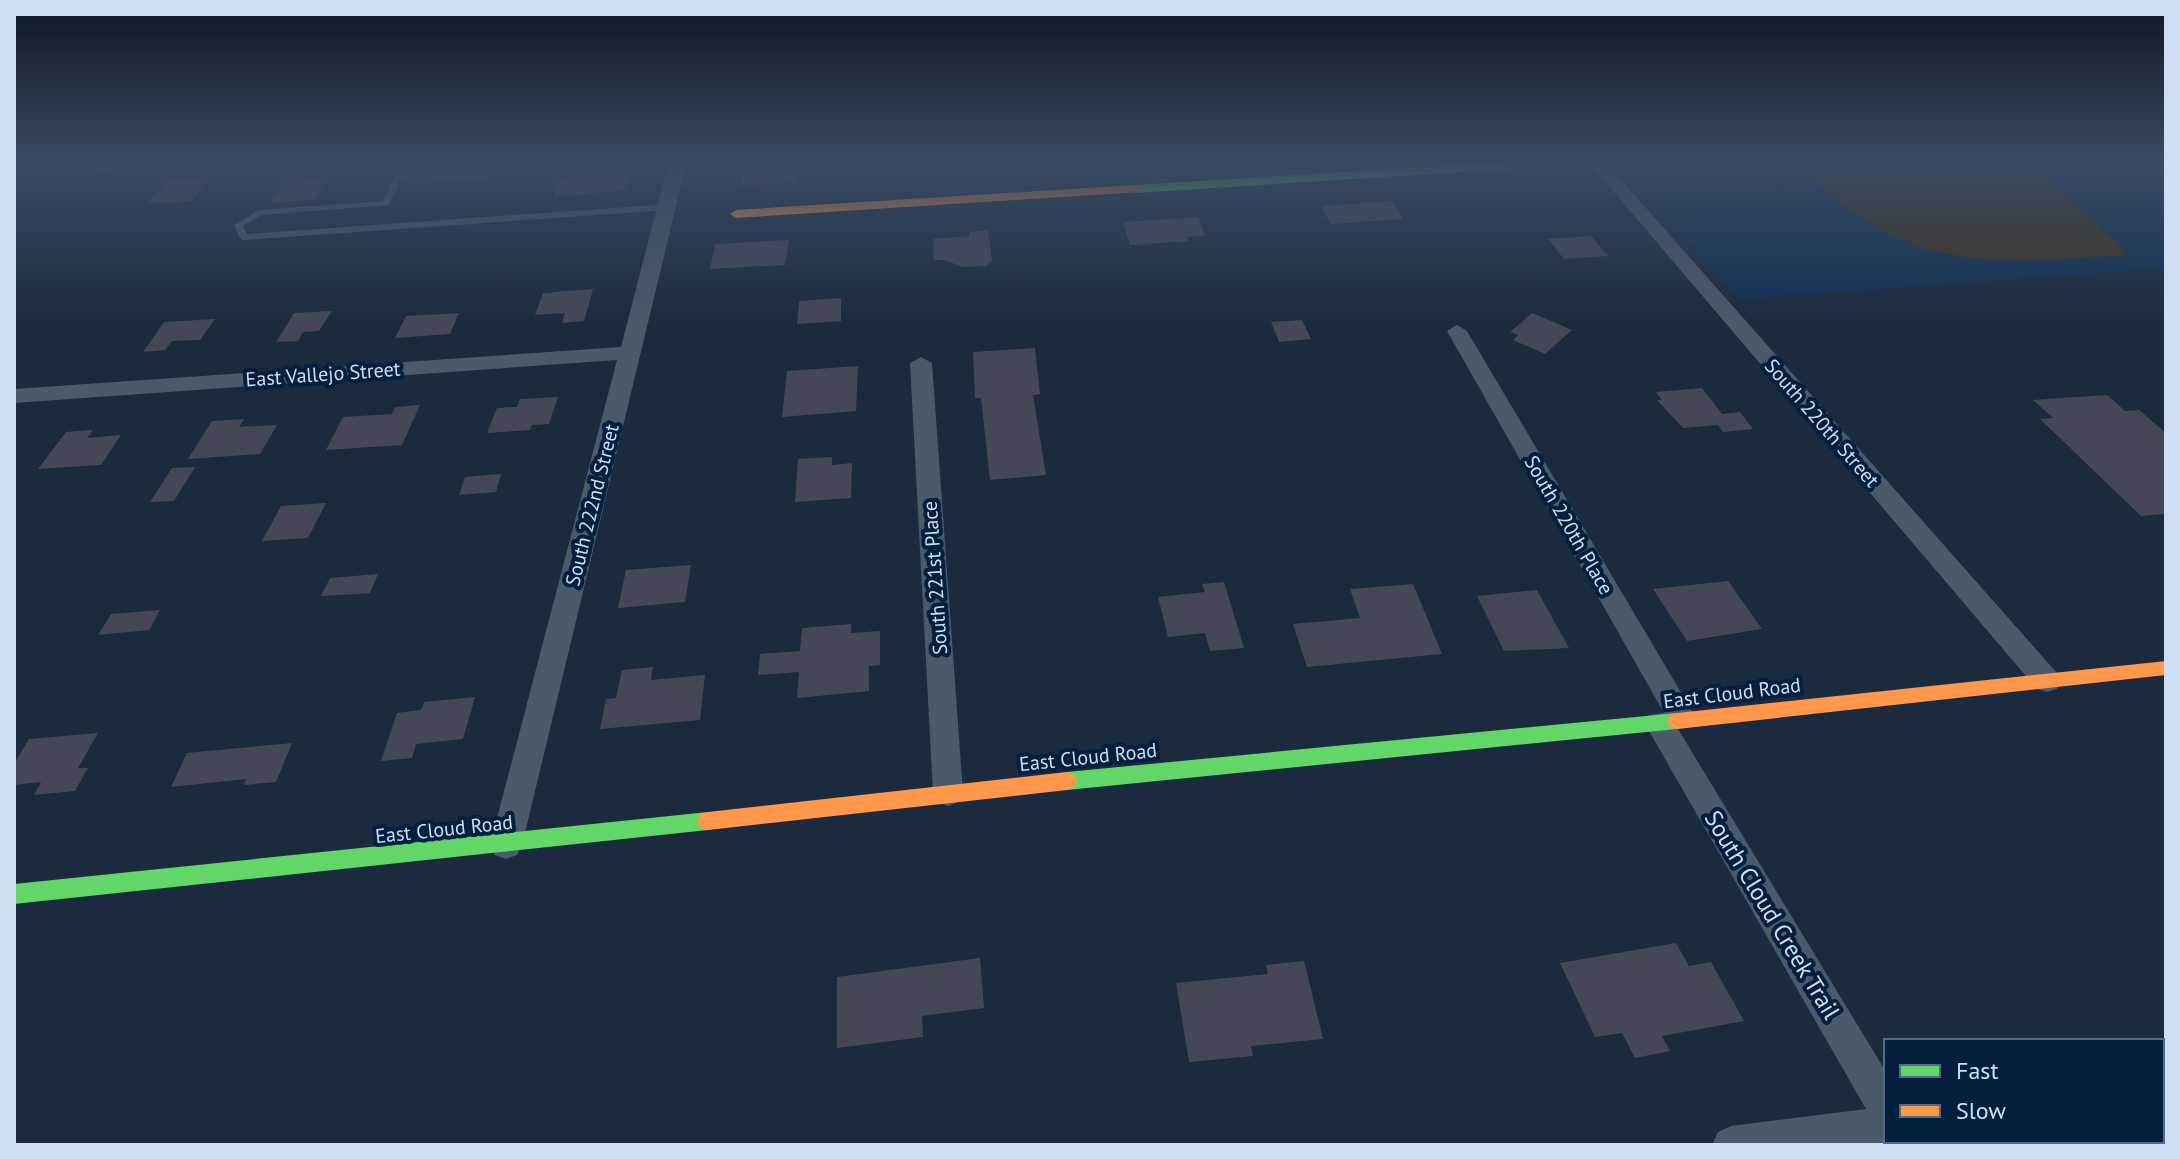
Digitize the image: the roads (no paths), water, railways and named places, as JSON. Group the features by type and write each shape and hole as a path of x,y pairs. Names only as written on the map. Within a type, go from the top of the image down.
{"street":[{"name":"South 222nd Street","path":"506,845 666,219"},
{"name":"South 220th Street","path":"1646,219 2047,681"},
{"name":"South 220th Place","path":"1457,331 1670,721"},
{"name":"East Vallejo Street","path":"14,396 631,353"},
{"name":"South 221st Place","path":"921,363 948,793"},
{"name":"East Cloud Road","path":"14,894 506,845 948,793 2166,668"},
{"name":"South Cloud Creek Trail","path":"1670,721 1884,1103"},
{"path":"1731,1145 1884,1125"}],"lane":[{"path":"248,219 238,225 244,237 498,219"},
{"path":"372,228 377,219"}]}
